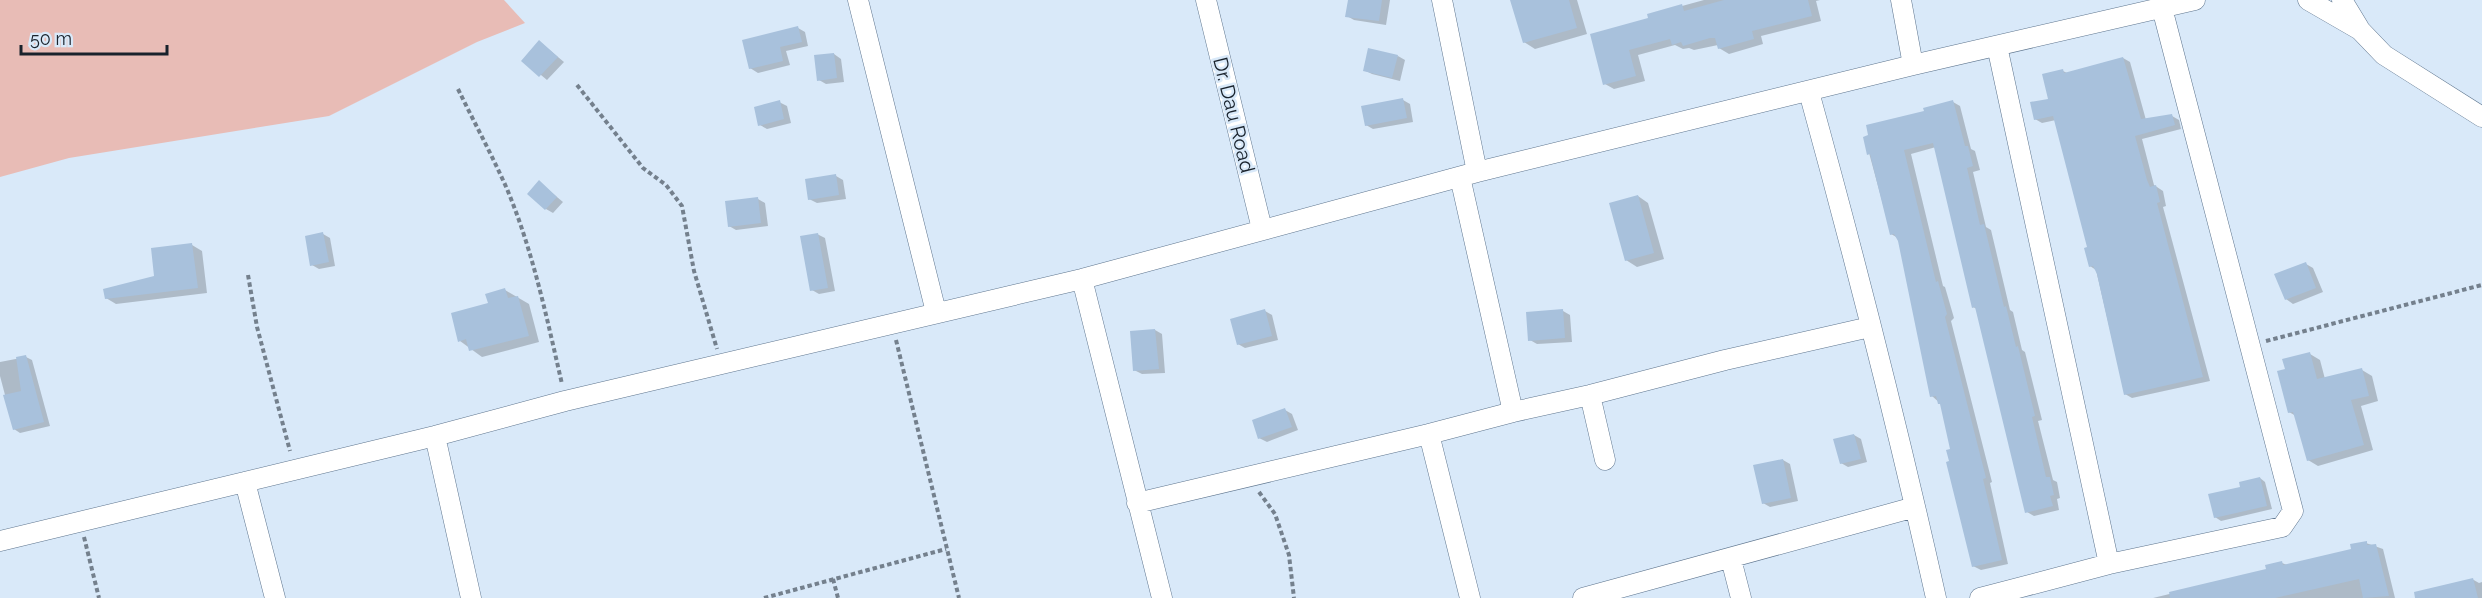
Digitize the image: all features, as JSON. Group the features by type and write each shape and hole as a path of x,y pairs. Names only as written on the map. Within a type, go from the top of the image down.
{"street":[{"path":"858,0 936,312"},
{"name":"Dr. Dau Road","path":"1206,0 1262,229"},
{"path":"1442,0 1468,175 1513,412"},
{"path":"1901,0 1913,65"},
{"path":"0,542 435,436 566,400 1082,279 1468,175 1913,65 2195,0"},
{"path":"2308,0 2360,30"},
{"path":"2343,0 2360,30 2384,56 2482,117"},
{"path":"1980,598 2109,564 2282,527 2293,511 2162,8"},
{"path":"1997,46 2109,564"},
{"path":"1809,92 1916,507 1936,598"},
{"path":"1082,279 1162,598"},
{"path":"1137,502 1870,327"},
{"path":"1590,395 1605,460"},
{"path":"1429,434 1470,598"},
{"path":"435,436 471,598"},
{"path":"245,482 275,598"},
{"path":"1583,598 1916,507"},
{"path":"1731,559 1741,598"}],"path":[{"path":"577,85 643,168 666,184 682,206 694,271 722,364"},
{"path":"458,89 507,189 524,238 550,331 566,400"},
{"path":"249,275 257,327 295,470"},
{"path":"2251,345 2482,285"},
{"path":"891,322 959,598"},
{"path":"1248,476 1275,514 1289,555 1294,598"},
{"path":"80,522 99,598"},
{"path":"764,598 946,549"},
{"path":"833,579 838,598"}],"shaded area":[{"path":"0,0 504,0 525,23 477,42 329,116 69,158 0,177"}],"building":[{"path":"1348,0 1382,0 1379,21 1345,17"},
{"path":"1510,0 1569,0 1577,28 1523,43"},
{"path":"1724,0 1808,0 1812,16 1752,31 1754,39 1718,49 1715,38 1710,38 1683,46 1681,42 1672,45 1670,39 1629,50 1636,76 1603,85 1590,34 1648,18 1647,14 1682,4 1684,11"},
{"path":"798,26 802,42 780,47 783,61 749,69 742,40"},
{"path":"539,40 558,57 539,77 521,61"},
{"path":"1368,48 1398,55 1392,78 1363,71"},
{"path":"834,53 837,78 817,81 814,55"},
{"path":"2123,57 2141,119 2172,114 2175,125 2135,136 2150,187 2156,185 2160,202 2157,203 2203,377 2124,395 2097,274 2093,266 2089,267 2084,248 2087,247 2053,116 2034,120 2030,102 2048,99 2042,74 2063,69 2064,73"},
{"path":"1403,98 1407,118 1365,126 1361,106"},
{"path":"780,100 784,119 758,126 754,107"},
{"path":"1953,100 1965,146 1968,146 1973,166 1967,168 1980,225 1984,224 2004,307 2006,306 2016,347 2018,346 2035,416 2032,417 2046,477 2050,477 2054,495 2050,496 2053,506 2025,513 1975,307 1972,308 1933,143 1904,150 1936,282 1938,281 1947,314 1945,317 1986,478 1983,479 2002,560 1972,567 1946,462 1949,461 1946,450 1950,449 1940,404 1936,396 1930,397 1898,241 1894,234 1890,235 1870,154 1867,155 1863,137 1868,135 1866,125 1924,111 1923,108"},
{"path":"836,174 839,195 808,200 805,179"},
{"path":"539,180 557,197 545,210 527,194"},
{"path":"1638,195 1654,253 1625,261 1609,203"},
{"path":"758,197 761,223 728,227 725,201"},
{"path":"323,232 329,262 310,266 305,236"},
{"path":"818,233 828,288 810,291 800,236"},
{"path":"192,243 198,288 105,299 103,289 154,276 151,248"},
{"path":"2306,262 2316,288 2285,300 2274,274"},
{"path":"505,288 508,298 518,296 529,336 469,351 466,339 458,342 451,313 488,303 485,294"},
{"path":"1265,309 1272,336 1237,345 1230,319"},
{"path":"1563,309 1565,338 1528,341 1526,312"},
{"path":"1155,329 1159,369 1133,371 1130,331"},
{"path":"2310,352 2317,379 2362,368 2369,396 2351,400 2364,445 2307,461 2293,412 2288,413 2277,371 2285,369 2282,359"},
{"path":"26,355 44,422 13,430 3,395 21,391 16,357"},
{"path":"1285,408 1292,427 1258,439 1252,420"},
{"path":"1854,434 1861,459 1840,464 1833,439"},
{"path":"1783,459 1791,498 1762,504 1753,465"},
{"path":"2260,477 2267,506 2214,518 2208,494 2240,487 2239,482"},
{"path":"2367,541 2367,545 2376,544 2389,596 2363,598 2359,579 2275,598 2170,598 2169,592 2266,569 2265,565 2282,561 2283,565 2351,549 2350,544"},
{"path":"2473,578 2478,598 2415,598 2414,592"}]}
